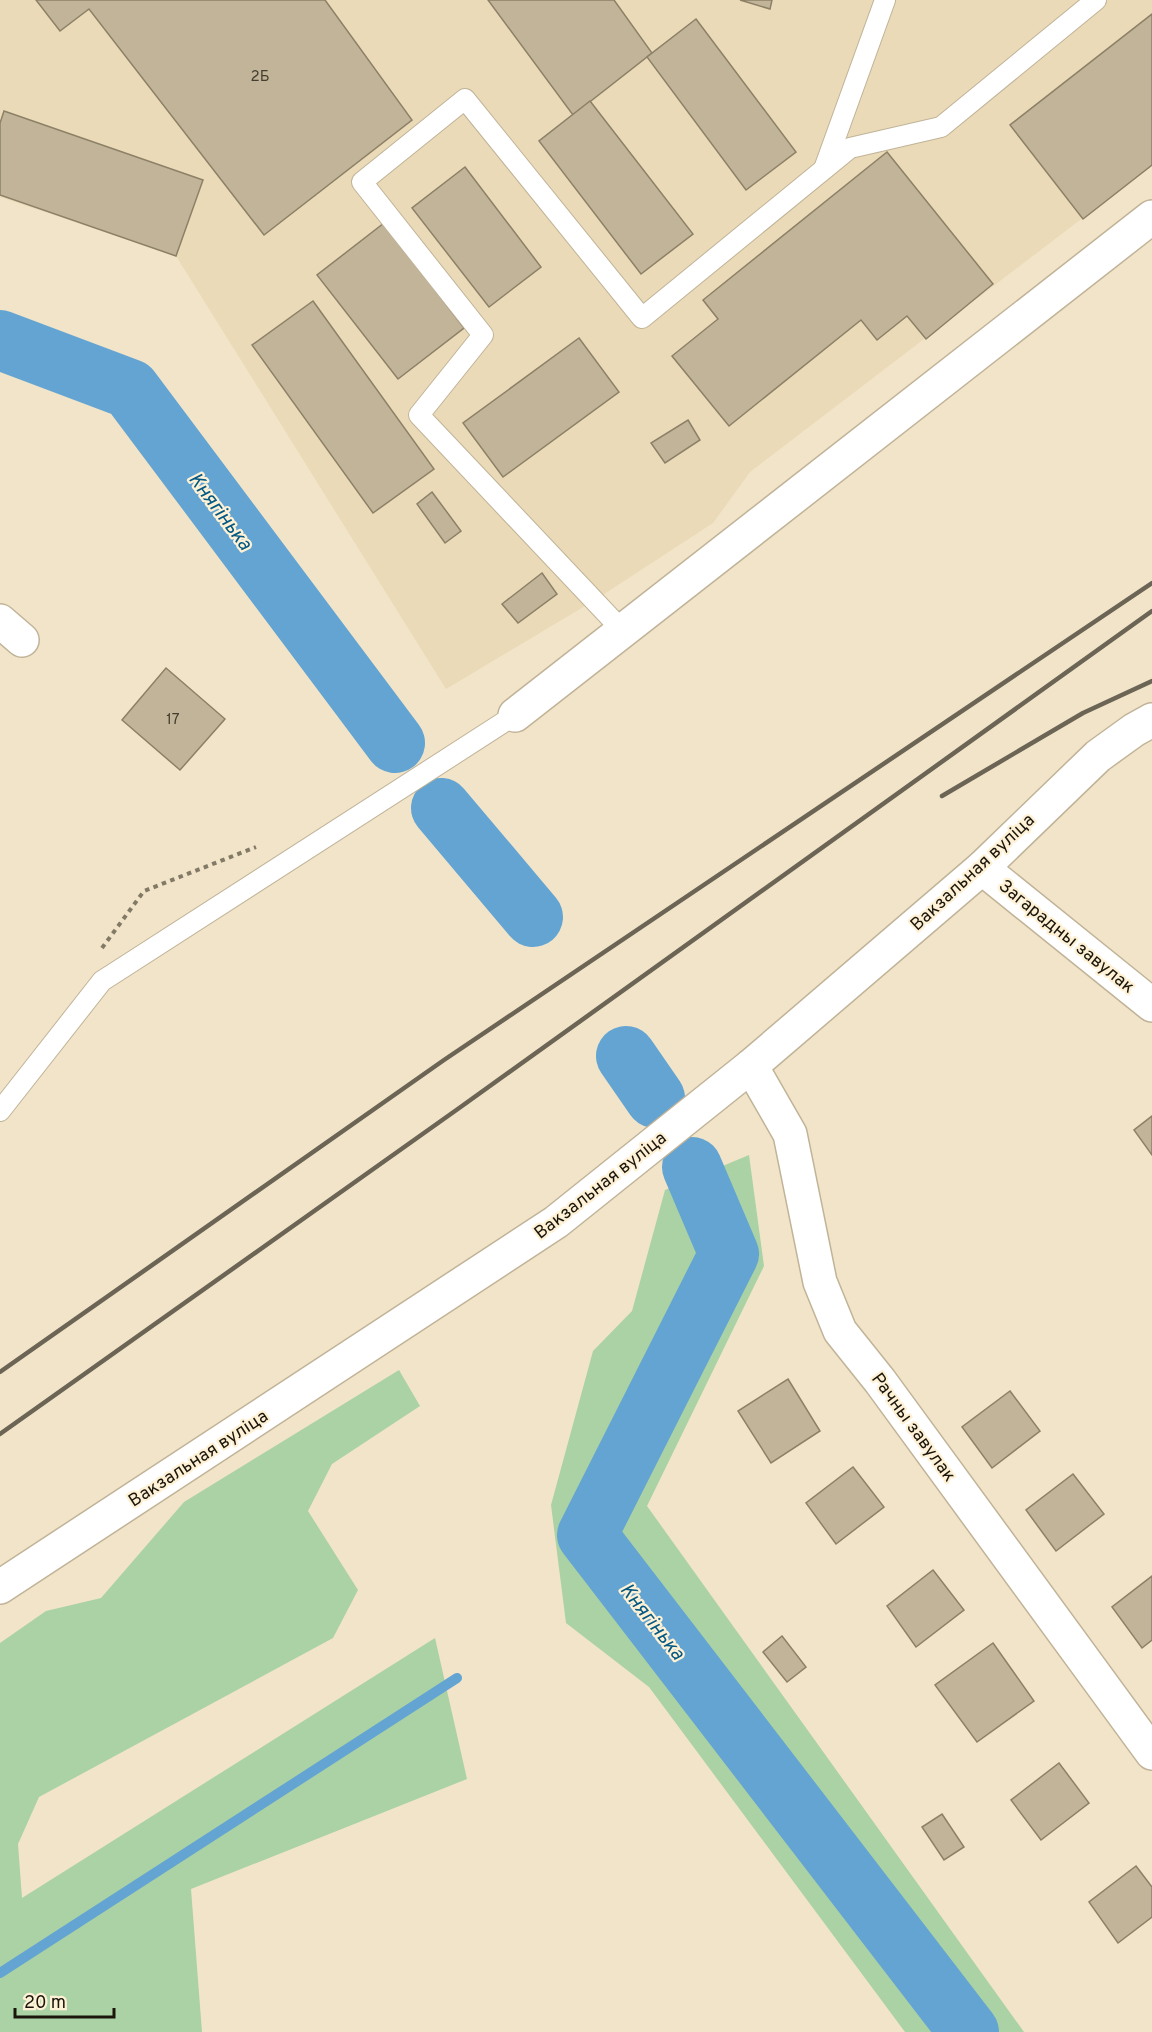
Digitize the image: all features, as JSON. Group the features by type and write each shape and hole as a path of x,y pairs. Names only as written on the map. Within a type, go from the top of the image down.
{"street":[{"path":"515,715 1152,217"},
{"name":"Вакзальная вуліца","path":"0,1587 556,1222 751,1066 982,868 1098,756 1152,720"},
{"name":"Загарадны завулак","path":"982,868 1152,1005"},
{"name":"Рачны завулак","path":"751,1066 790,1134 820,1282 840,1331 880,1381 1152,1753"}],"lane":[{"path":"823,170 885,0"},
{"path":"622,630 419,415 483,335 362,182 465,99 642,318 850,148 941,127 1096,0"},
{"path":"0,1111 102,981 515,715"}],"shaded area":[{"path":"0,0 1152,0 1152,165 750,472 713,523 595,600 446,689 176,256 0,197"}],"green space":[{"path":"749,1155 764,1266 647,1506 1024,2032 905,2032 649,1687 566,1623 551,1505 593,1351 632,1311 665,1190"},
{"path":"399,1370 420,1406 332,1464 308,1511 358,1590 333,1638 39,1797 18,1844 22,1898 435,1638 467,1779 191,1889 202,2032 0,2032 0,1643 46,1611 101,1598 184,1502"}],"building":[{"path":"36,0 325,0 412,120 264,235 89,9 60,31"},
{"path":"488,0 614,0 652,53 573,115"},
{"path":"740,0 772,0 770,9"},
{"path":"1152,14 1152,165 1083,219 1010,125"},
{"path":"696,19 796,152 746,190 647,57"},
{"path":"590,101 693,234 641,274 539,141"},
{"path":"4,111 203,180 176,256 0,195 0,123"},
{"path":"887,152 993,284 926,339 907,316 877,340 861,320 729,426 672,356 718,319 703,300"},
{"path":"465,167 541,267 489,307 412,208"},
{"path":"384,223 464,328 398,379 317,275"},
{"path":"313,301 434,469 373,513 252,345"},
{"path":"579,338 619,392 503,477 463,423"},
{"path":"688,420 700,440 665,463 651,443"},
{"path":"432,492 461,531 445,543 417,504"},
{"path":"542,573 557,594 518,623 502,604"},
{"path":"166,668 225,719 180,770 122,720"},
{"path":"1152,1116 1152,1155 1134,1130"},
{"path":"788,1379 820,1431 771,1463 738,1411"},
{"path":"1010,1391 1040,1431 992,1468 962,1427"},
{"path":"853,1467 884,1507 836,1544 806,1503"},
{"path":"1073,1474 1104,1514 1056,1551 1026,1510"},
{"path":"933,1570 964,1610 916,1647 887,1606"},
{"path":"1152,1576 1152,1640 1142,1648 1112,1607"},
{"path":"782,1636 806,1667 787,1682 763,1652"},
{"path":"993,1643 1034,1701 977,1742 935,1685"},
{"path":"1059,1763 1089,1803 1041,1840 1011,1800"},
{"path":"942,1814 964,1847 944,1860 922,1827"},
{"path":"1136,1866 1152,1887 1152,1917 1118,1943 1089,1902"}],"waterway":[{"name":"Княгінька","path":"0,340 130,389 395,743"},
{"name":"Княгінька","path":"441,808 533,917"},
{"name":"Княгінька","path":"626,1056 655,1098"},
{"name":"Княгінька","path":"692,1167 729,1254 587,1535 969,2032"},
{"path":"0,1973 457,1678"}],"railway":[{"path":"0,1372 444,1060 1152,583"},
{"path":"0,1434 1152,611"},
{"path":"942,796 1083,713 1152,681"}]}
